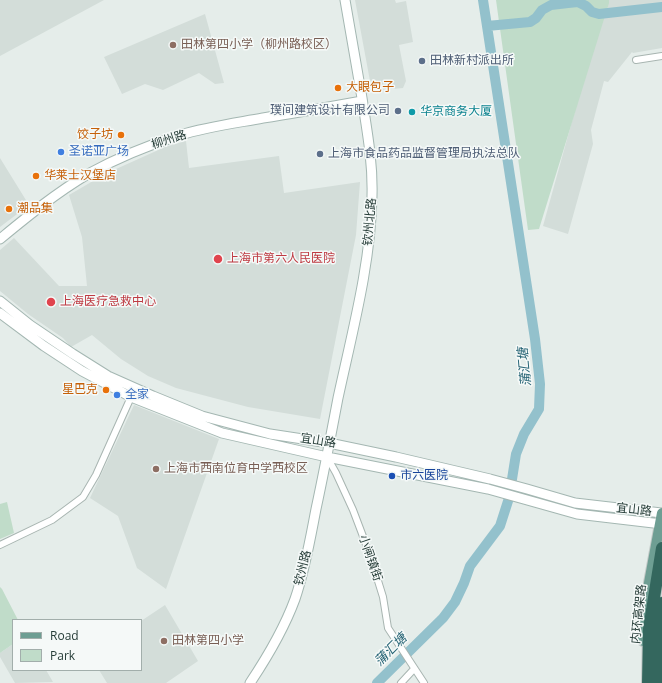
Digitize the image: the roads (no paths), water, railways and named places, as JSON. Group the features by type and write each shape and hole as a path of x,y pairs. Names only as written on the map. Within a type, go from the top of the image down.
{"highway":[{"name":"内环高架路","path":"648,683 649,629 662,548"},
{"name":"内环高架路","path":"658,683 659,622 662,604"}],"main road":[{"name":"钦州北路","path":"329,443 361,291 370,226 372,196 370,153 346,0"},
{"name":"柳州路","path":"0,239 43,204 82,178 114,161 150,146 181,135 212,127 362,101"},
{"name":"宜山路","path":"0,301 30,325 108,376 202,416 270,434 329,443 396,457 490,479 575,503 662,513"},
{"name":"宜山路","path":"0,313 44,346 82,371 131,397 222,433 327,457 488,489 577,514 661,524"},
{"name":"钦州路","path":"250,683 275,644 285,624 302,577 329,443"},
{"path":"644,683 643,615 662,513"}],"street":[{"path":"636,60 662,56"},
{"path":"0,545 52,520 83,497 96,475 131,397"},
{"name":"小闸镇街","path":"327,457 353,510 374,568 383,596 388,628 408,661 424,683"},
{"path":"401,683 414,669"}],"waterway":[{"name":"蒲汇塘","path":"377,683 443,618 455,602 470,566 500,526 509,498 516,454 524,434 539,409 540,384 535,339 483,0"},
{"path":"487,26 530,22 536,18 542,10 551,5 568,3 578,2 586,6 592,12 599,14 662,7"}],"place":[{"name":"田林第四小学（柳州路校区）","path":"173,45"},
{"name":"田林新村派出所","path":"422,61"},
{"name":"大眼包子","path":"338,88"},
{"name":"璞间建筑设计有限公司","path":"398,111"},
{"name":"华京商务大厦","path":"412,112"},
{"name":"饺子坊","path":"121,135"},
{"name":"圣诺亚广场","path":"61,152"},
{"name":"上海市食品药品监督管理局执法总队","path":"320,154"},
{"name":"华莱士汉堡店","path":"36,176"},
{"name":"潮品集","path":"9,209"},
{"name":"上海市第六人民医院","path":"218,259"},
{"name":"上海医疗急救中心","path":"51,302"},
{"name":"星巴克","path":"106,390"},
{"name":"全家","path":"117,395"},
{"name":"上海市西南位育中学西校区","path":"156,469"},
{"name":"市六医院","path":"392,476"},
{"name":"田林第四小学","path":"164,641"}]}
